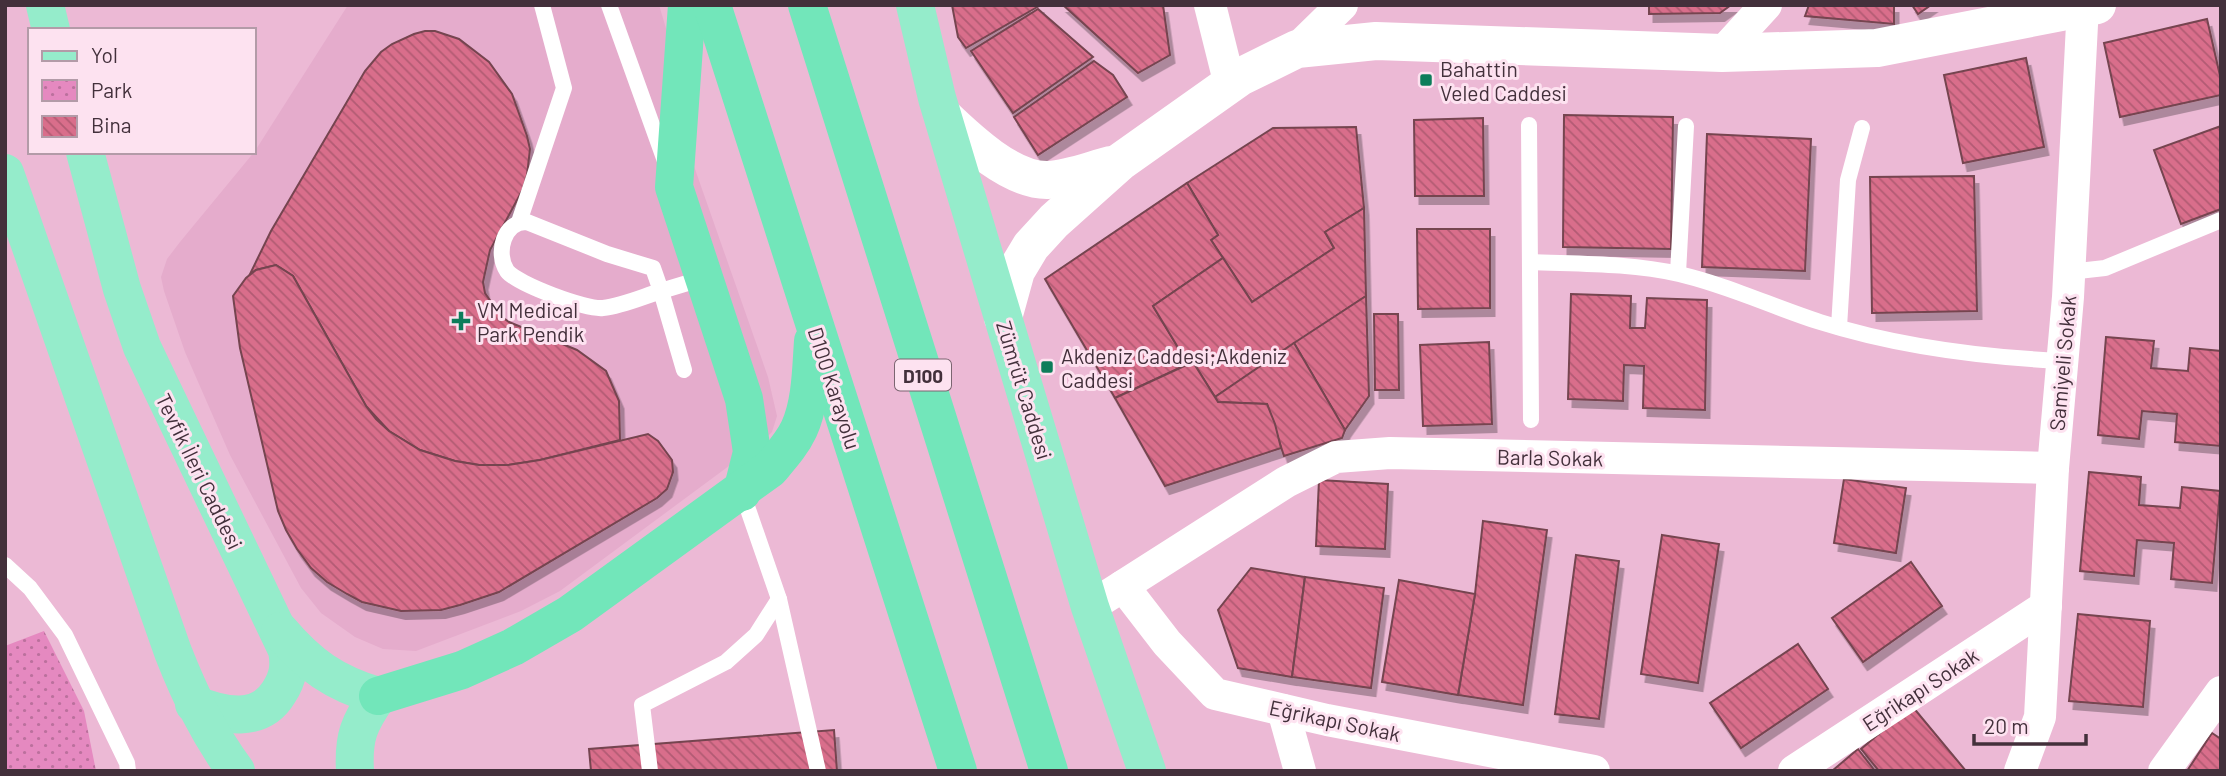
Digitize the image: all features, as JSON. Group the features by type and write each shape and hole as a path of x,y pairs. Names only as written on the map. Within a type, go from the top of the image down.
{"highway":[{"path":"687,5 674,187 744,399 752,452 742,492"},
{"name":"D100 Karayolu","path":"712,5 958,771"},
{"name":"D100","path":"807,5 1047,762"},
{"path":"378,696 462,670 513,647 570,614 742,492 770,469 788,448 800,426 809,380 815,325"}],"main road":[{"path":"45,5 51,28"},
{"name":"Zümrüt Caddesi","path":"915,5 943,116 1090,607 1147,771"},
{"name":"Tevfik İleri Caddesi","path":"86,154 122,289 142,347 287,650 290,666 284,683 275,698 261,711 237,715 214,712 194,704"},
{"path":"5,173 173,652 206,727 236,771"},
{"path":"275,625 301,655 326,674 352,688 378,696 363,717 354,746 355,771"}],"street":[{"path":"1210,5 1230,85"},
{"path":"1003,318 1016,271 1031,246 1054,221 1120,162 1230,85 1297,49 1342,5"},
{"path":"1722,53 1766,5"},
{"path":"1297,49 1376,41 1722,53 1877,48 2087,7"},
{"name":"Samiyeli Sokak","path":"2020,771 2040,718 2053,468 2063,361 2087,7"},
{"path":"943,116 989,157 1019,173 1046,180 1120,162"},
{"name":"Barla Sokak","path":"1090,607 1286,482 1336,457 1390,453 2053,468"},
{"name":"Eğrikapı Sokak","path":"1123,586 1167,643 1216,694 1283,710 1594,771"},
{"name":"Eğrikapı Sokak","path":"1794,771 2046,606"},
{"path":"2164,771 2221,692"},
{"path":"1283,710 1300,771"}],"lane":[{"path":"542,5 564,88 519,222 507,230 501,258 508,273 542,292 601,309 704,277"},
{"path":"610,5 674,187"},
{"path":"1529,125 1531,420"},
{"path":"1678,273 1686,125"},
{"path":"1839,327 1848,180 1862,128"},
{"path":"2069,272 2105,268 2221,219"},
{"path":"519,222 539,226 607,254 653,268 684,370"},
{"path":"1530,262 1640,268 1678,273 1880,339 2001,358 2063,361"},
{"path":"742,492 779,599 818,771"},
{"path":"5,565 30,589 65,635 129,768"},
{"path":"650,771 642,705 726,662 756,635 779,599"}],"shaded area":[{"name":"VM Medical Park Pendik","path":"348,5 659,5 668,35 689,152 768,377 777,416 772,432 560,591 521,611 416,651 383,649 355,637 321,613 301,588 230,455 185,352 161,277 167,259 253,154 256,154 256,149"}],"green space":[{"path":"44,631 84,711 96,771 5,771 5,646"}],"building":[{"path":"952,5 1039,6 966,48 958,37"},
{"path":"1063,5 1163,5 1170,55 1138,73"},
{"path":"1649,5 1731,5 1720,13 1649,14"},
{"path":"1809,5 1894,5 1894,24 1805,16"},
{"path":"1912,5 1931,5 1918,14"},
{"path":"1038,9 1093,57 1013,113 971,51"},
{"path":"2207,19 2221,80 2221,95 2120,117 2104,43"},
{"path":"425,31 435,31 459,39 489,62 512,94 530,149 523,189 490,250 483,282 485,293 501,316 509,322 577,350 606,371 619,401 620,440 508,465 479,465 455,461 420,450 389,431 366,406 293,276 276,265 250,274 271,231 365,71 381,52 392,44"},
{"path":"2026,58 2044,147 1963,163 1944,75"},
{"path":"1094,61 1113,75 1127,97 1038,155 1014,117"},
{"path":"1564,115 1673,117 1671,249 1563,247"},
{"path":"1483,118 1484,196 1415,196 1414,120"},
{"path":"2221,126 2221,209 2181,224 2154,150"},
{"path":"1356,127 1364,208 1325,232 1334,248 1252,302 1211,240 1218,235 1187,183 1273,128"},
{"path":"1707,134 1811,139 1805,271 1702,267"},
{"path":"1974,176 1977,311 1872,313 1870,177"},
{"path":"1187,183 1218,235 1211,240 1223,258 1153,306 1188,364 1115,398 1045,279"},
{"path":"1364,208 1366,296 1215,397 1193,362 1188,364 1153,306 1223,258 1252,302 1334,248 1325,232"},
{"path":"1417,229 1490,229 1490,308 1418,309"},
{"path":"276,265 293,276 366,406 376,419 389,431 420,450 455,461 479,465 508,465 648,434 658,441 672,460 673,472 667,489 657,498 499,592 460,605 441,610 401,611 362,602 347,594 311,568 286,530 278,511 240,348 233,296 246,278 256,270"},
{"path":"1571,294 1631,296 1630,328 1645,328 1647,298 1707,300 1705,410 1643,408 1644,366 1624,365 1623,401 1568,399"},
{"path":"1366,296 1369,396 1345,430 1294,343"},
{"path":"1374,314 1398,314 1399,390 1375,390"},
{"path":"2106,337 2154,341 2151,368 2188,371 2190,348 2221,351 2221,446 2175,442 2177,414 2142,411 2139,439 2098,435"},
{"path":"1489,342 1492,424 1423,426 1420,345"},
{"path":"1294,343 1345,430 1342,438 1284,456 1267,404 1218,402 1215,397"},
{"path":"1193,362 1218,402 1267,404 1281,448 1165,486 1115,398"},
{"path":"2089,472 2141,477 2139,505 2180,508 2182,487 2220,491 2212,583 2171,579 2174,543 2137,540 2134,576 2080,571"},
{"path":"1844,479 1906,488 1896,553 1834,543"},
{"path":"1319,480 1388,484 1385,549 1316,546"},
{"path":"1483,521 1547,530 1523,705 1458,695 1475,594"},
{"path":"1662,535 1719,544 1698,683 1641,674"},
{"path":"1576,555 1619,561 1599,719 1555,714"},
{"path":"1911,562 1942,606 1863,662 1832,618"},
{"path":"1251,568 1305,577 1292,677 1238,668 1218,610"},
{"path":"1305,577 1384,588 1371,688 1292,677"},
{"path":"1399,580 1475,594 1458,695 1382,682"},
{"path":"2078,614 2150,621 2143,707 2069,701"},
{"path":"1798,644 1828,689 1741,748 1710,703"},
{"path":"1912,706 1966,771 1879,771 1861,749"},
{"path":"834,730 837,771 591,771 589,749"},
{"path":"2212,733 2221,739 2221,771 2187,771"},
{"path":"1858,749 1875,771 1832,771"}],"place":[{"name":"Bahattin Veled Caddesi","path":"1426,80"},
{"name":"VM Medical Park Pendik","path":"461,321"},
{"name":"Akdeniz Caddesi;Akdeni̇z Caddesi̇","path":"1047,367"}]}
